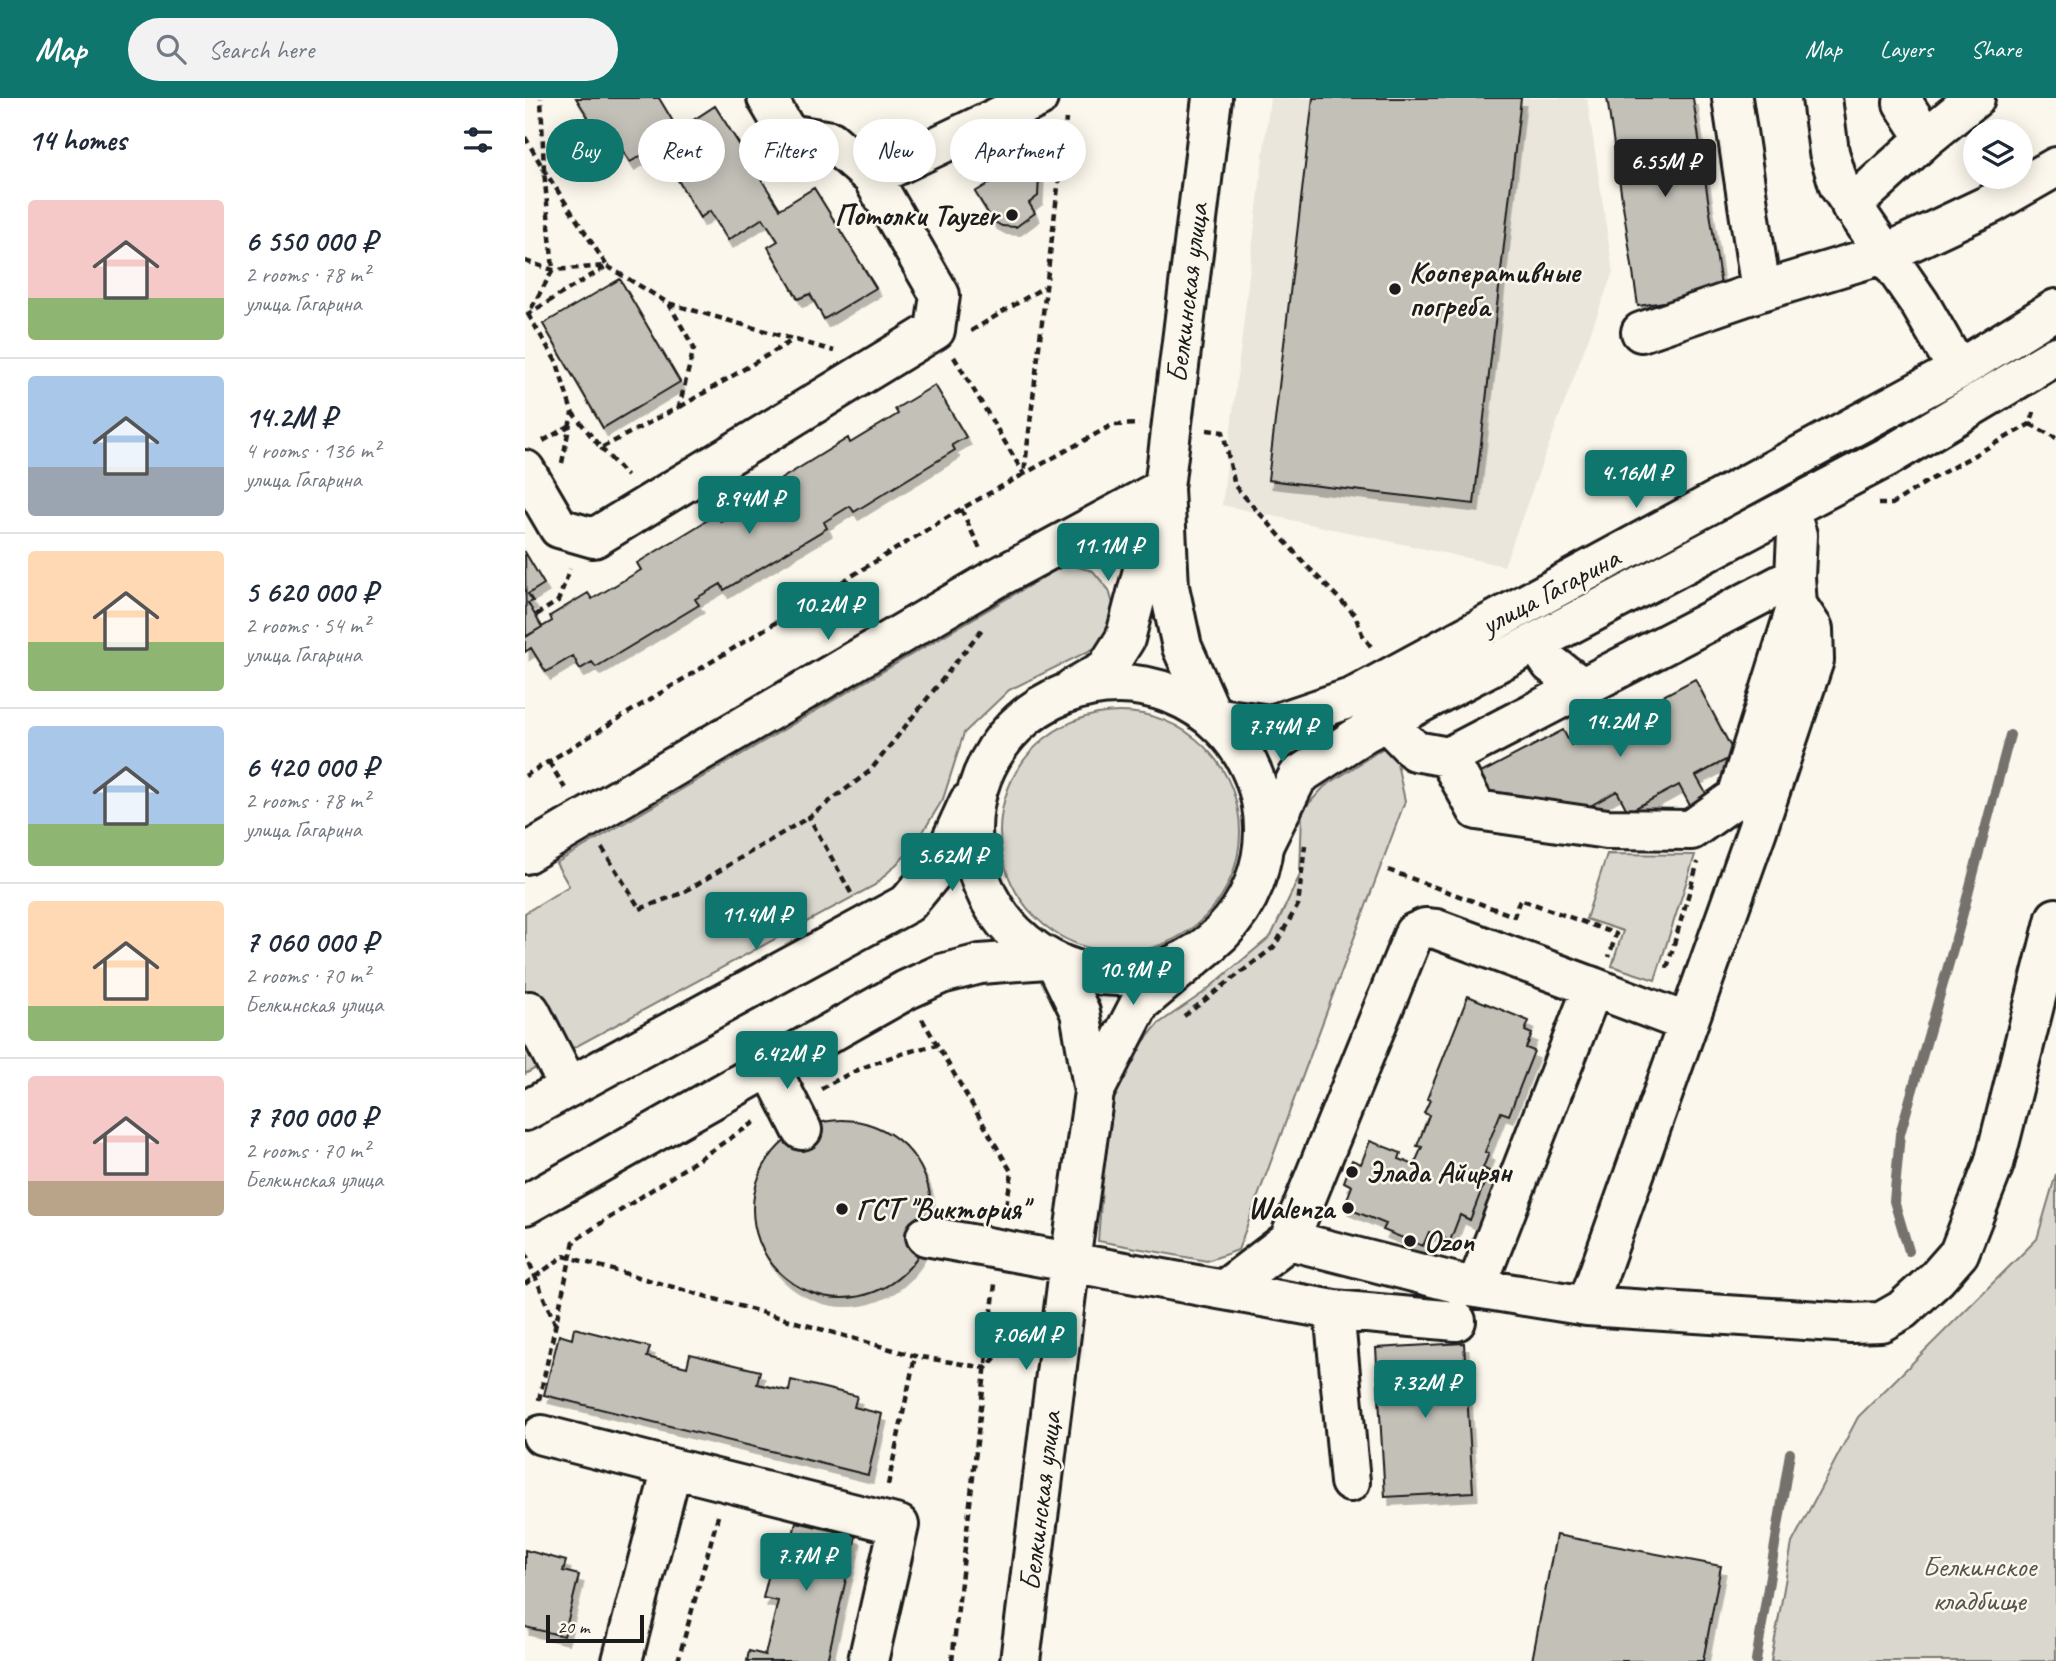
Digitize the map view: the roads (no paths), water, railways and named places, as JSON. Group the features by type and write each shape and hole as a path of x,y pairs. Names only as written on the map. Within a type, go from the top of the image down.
{"street":[{"path":"767,98 788,134 831,141 853,160"},
{"name":"Белкинская улица","path":"978,781 998,743 1029,712 1106,669 1125,639 1164,488 1212,98"},
{"path":"1732,98 1761,291"},
{"path":"1822,98 1829,152 1839,186 1920,304 1958,370"},
{"path":"1904,98 1903,103 1926,138"},
{"path":"1851,206 1975,98"},
{"path":"936,152 1053,105"},
{"path":"1641,332 1761,291 1887,253 1993,203 2056,167"},
{"path":"525,470 559,528 594,538 935,330 940,295 875,182"},
{"name":"улица Гагарина","path":"1213,717 1271,724 1355,697 1958,370 2056,309"},
{"name":"улица Гагарина","path":"1264,845 1298,776 1385,720 1887,457 2056,356"},
{"path":"528,845 995,579 1164,488"},
{"name":"Белкинская улица","path":"1164,488 1168,587 1182,647 1213,717"},
{"path":"1448,757 1477,810 1607,829 1691,830 1737,797 1796,591 1797,535 1789,510"},
{"path":"1385,720 1415,751 1448,757 1582,687 1796,591"},
{"path":"1587,1306 1757,831 1814,660 1813,629 1796,591"},
{"path":"1536,642 1551,664 1582,687"},
{"path":"978,781 970,832 980,883 1006,926 1051,961 1087,974 1130,977 1172,967 1209,945 1237,917 1255,883 1264,845 1264,809 1255,775 1237,744 1213,717 1181,696 1144,684 1105,683 1067,691"},
{"path":"525,1111 908,903 941,863 978,781"},
{"path":"1289,1240 1476,1288 1587,1306 1851,1323 1881,1322 1902,1310 1937,1278 1959,1253 1971,1227 1994,1164 2056,918"},
{"path":"1224,1290 1289,1240 1414,933 1425,928 1436,929 1688,1023"},
{"name":"Белкинская улица","path":"1094,1092 1140,1003 1209,945"},
{"path":"525,1205 906,990 941,974 980,964 1051,961"},
{"name":"Белкинская улица","path":"1020,1661 1094,1092 1080,1012 1051,961"},
{"path":"1476,1288 1593,987"},
{"path":"530,1011 569,1087"},
{"path":"770,1067 794,1116"},
{"path":"926,1236 1335,1310 1456,1321"},
{"path":"1335,1310 1350,1482"},
{"path":"542,1435 899,1524 868,1661"},
{"path":"622,1661 672,1468"}],"waterway":[{"path":"1909,1251 1894,1201 1900,1134 1959,928 2010,735"},
{"path":"1756,1661 1790,1453"}],"place":[{"name":"Потолки Tayzer","path":"1012,215"},
{"name":"Кооперативные погреба","path":"1395,289"},
{"name":"Элада Айирян","path":"1352,1172"},
{"name":"Walenza","path":"1348,1208"},
{"name":"ГСТ \"Виктория\"","path":"842,1209"},
{"name":"Ozon","path":"1410,1241"}],"park label":[{"name":"Белкинское кладбище","path":"1979,1583"}]}
